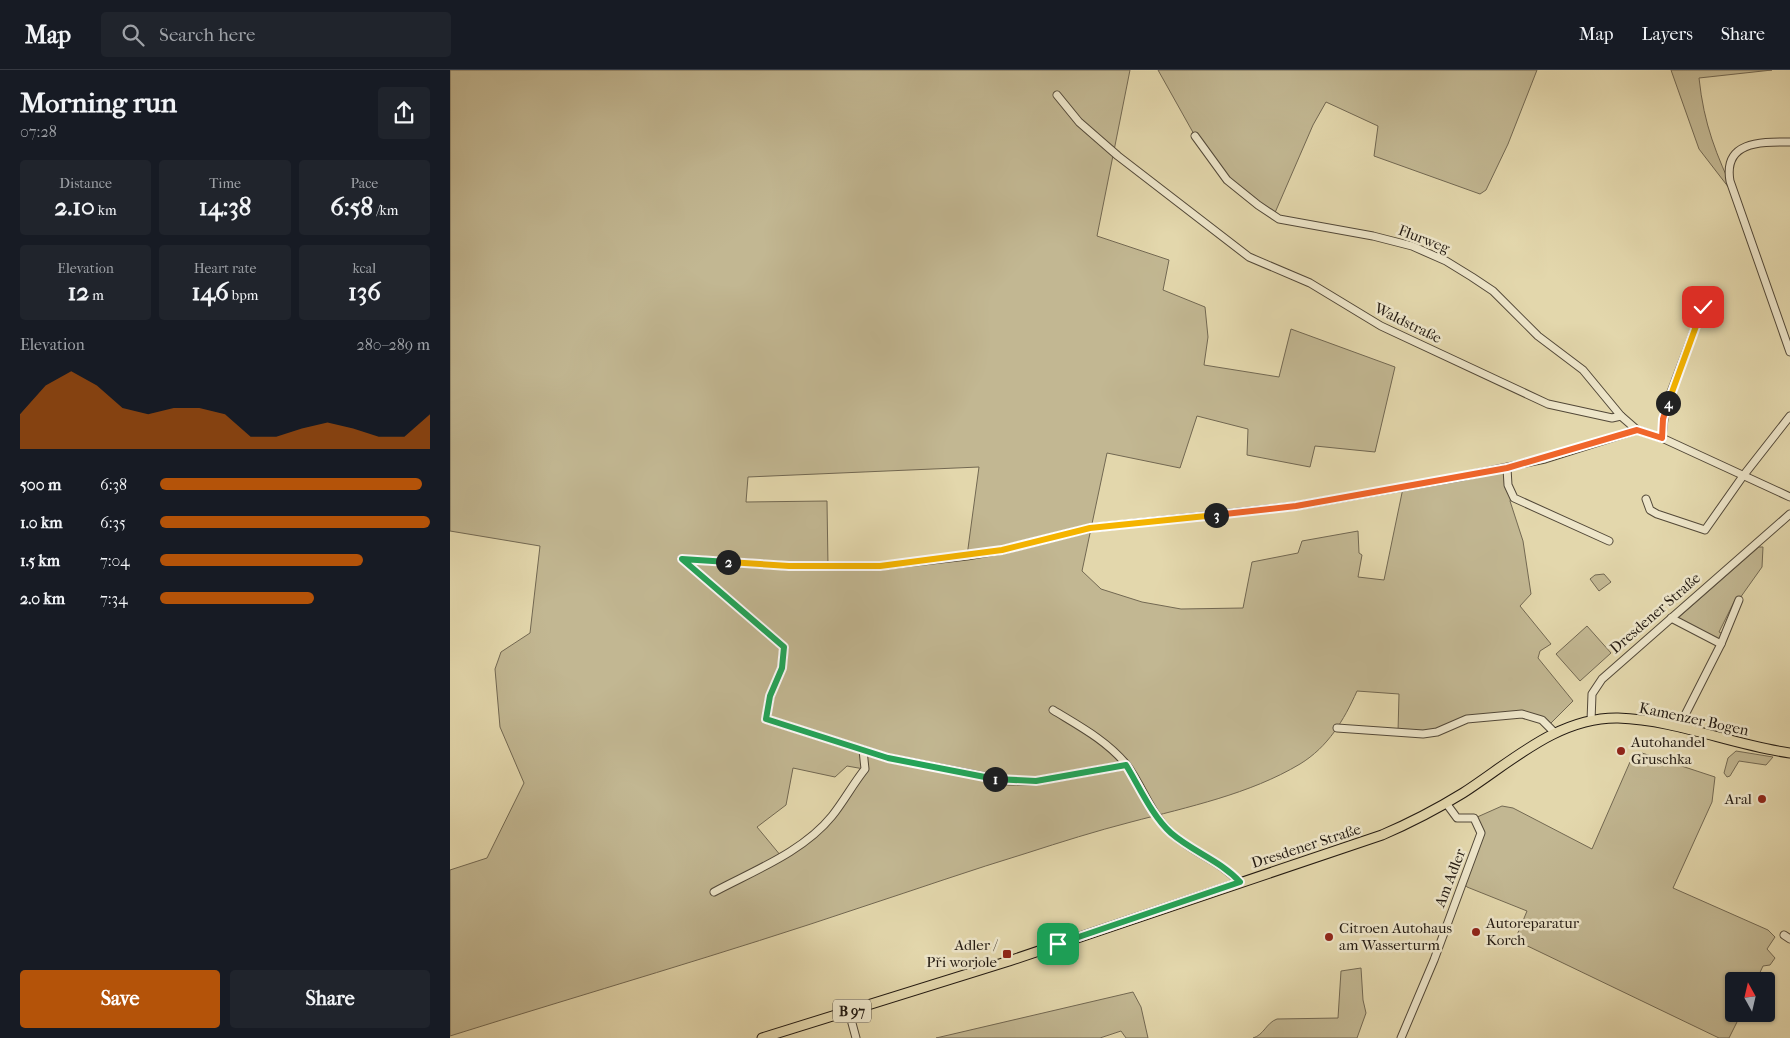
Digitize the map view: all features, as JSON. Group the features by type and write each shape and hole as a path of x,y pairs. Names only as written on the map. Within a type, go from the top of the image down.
{"main road":[{"name":"Kamenzer Bogen","path":"1591,720 1635,719 1790,753"},
{"name":"Dresdener Straße","path":"762,1038 849,1012 1105,929 1382,835 1446,803 1555,733 1591,720"}],"street":[{"name":"Waldstraße","path":"1057,94 1079,122 1118,156 1249,257 1310,283 1381,326 1548,404 1612,418 1621,416"},
{"name":"Flurweg","path":"1195,136 1228,180 1258,205 1279,219 1373,236 1412,246 1446,261 1472,276 1493,291 1538,336 1583,370 1621,416"},
{"path":"1790,142 1754,144 1740,149 1731,157 1729,175 1790,352"},
{"path":"1662,438 1665,408 1703,307"},
{"path":"1621,416 1637,430 1662,438 1790,497"},
{"path":"1646,499 1650,510 1657,514 1705,530 1743,476 1790,416"},
{"path":"1126,765 1036,781 1009,782 936,769 863,750 766,719 770,696 782,668 784,647 682,559 789,566 880,566 1002,550 1090,528 1296,506 1507,468 1637,430"},
{"path":"1507,468 1508,485 1514,498 1609,541"},
{"name":"Dresdener Straße","path":"1591,720 1590,703 1596,686 1608,672 1790,514"},
{"path":"1681,728 1686,713 1721,644 1739,600"},
{"path":"1671,618 1721,644"},
{"path":"1053,710 1103,741 1126,765 1157,815 1170,832 1220,864 1240,882"},
{"path":"1337,728 1422,734 1437,732 1468,719 1522,714 1542,720 1555,733"},
{"path":"714,892 803,842 831,816 865,769 863,750"},
{"name":"Am Adler","path":"1401,1038 1434,960 1481,833 1474,818 1457,818 1446,803"},
{"path":"849,1012 856,1038"}],"shaded area":[{"path":"450,70 1130,70 1097,236 1169,260 1163,290 1205,307 1208,337 1204,365 1279,377 1291,329 1395,367 1375,452 1315,446 1310,467 1247,455 1248,429 1197,416 1180,468 1107,453 1082,571 1101,589 1142,602 1181,609 1243,608 1252,562 1298,553 1302,541 1358,531 1359,553 1362,555 1358,577 1384,580 1403,488 1507,468 1512,496 1510,501 1523,541 1531,594 1520,606 1551,644 1540,651 1538,658 1573,701 1549,725 1535,716 1468,719 1437,732 1398,732 1399,694 1357,691 1341,722 1319,750 1300,764 1261,784 1240,792 1118,825 985,866 760,941 450,1036 450,870 487,858 524,783 500,727 495,669 501,652 530,633 540,546 450,531","holes":["979,467 967,556 880,566 828,566 827,501 746,502 748,477","847,766 864,769 831,816 781,856 757,827 786,805 793,768 835,777"]},
{"path":"1158,70 1537,70 1508,144 1486,190 1480,194 1374,156 1378,126 1326,102 1313,125 1274,215 1227,179 1195,136"},
{"path":"1671,70 1772,70 1699,78 1704,110 1712,139 1736,197 1699,149"},
{"path":"1759,547 1763,547 1762,567 1740,598 1736,598 1719,632 1723,634 1719,640 1677,619"},
{"path":"1604,574 1611,582 1599,591 1590,579 1595,575"},
{"path":"1587,626 1611,653 1580,681 1556,654"},
{"path":"1736,751 1773,757 1766,765 1739,761 1730,776 1727,777 1724,773 1728,758"},
{"path":"1642,753 1715,777 1712,802 1673,888 1768,930 1775,937 1767,949 1775,958 1770,965 1763,966 1760,972 1725,972 1725,1022 1737,1022 1729,1038 1719,1038 1515,940 1527,911 1467,887 1463,882 1480,840 1475,818 1502,806 1513,808 1592,849 1630,762"},
{"path":"1361,968 1363,1000 1366,1013 1357,1038 1253,1038 1277,1019 1338,1018 1341,971"},
{"path":"1133,992 1141,1007 1148,1038 1126,1038 1121,1031 1100,1038 936,1038"}],"place":[{"name":"Autohandel Gruschka","path":"1621,751"},
{"name":"Aral","path":"1762,799"},
{"name":"Autoreparatur Korch","path":"1476,932"},
{"name":"Citroen Autohaus am Wasserturm","path":"1329,937"},
{"name":"Adler / Při worjole","path":"1007,954"}],"route":[{"path":"1058,944 1240,882 1220,864 1195,850 1170,832 1157,815 1126,765 1036,781 1009,782 888,758 766,719 770,696 782,668 784,647 682,559 789,566 880,566 967,556 1002,550 1090,528 1296,506 1415,486 1545,459 1619,434 1637,430 1662,438 1665,408 1703,307"}]}
